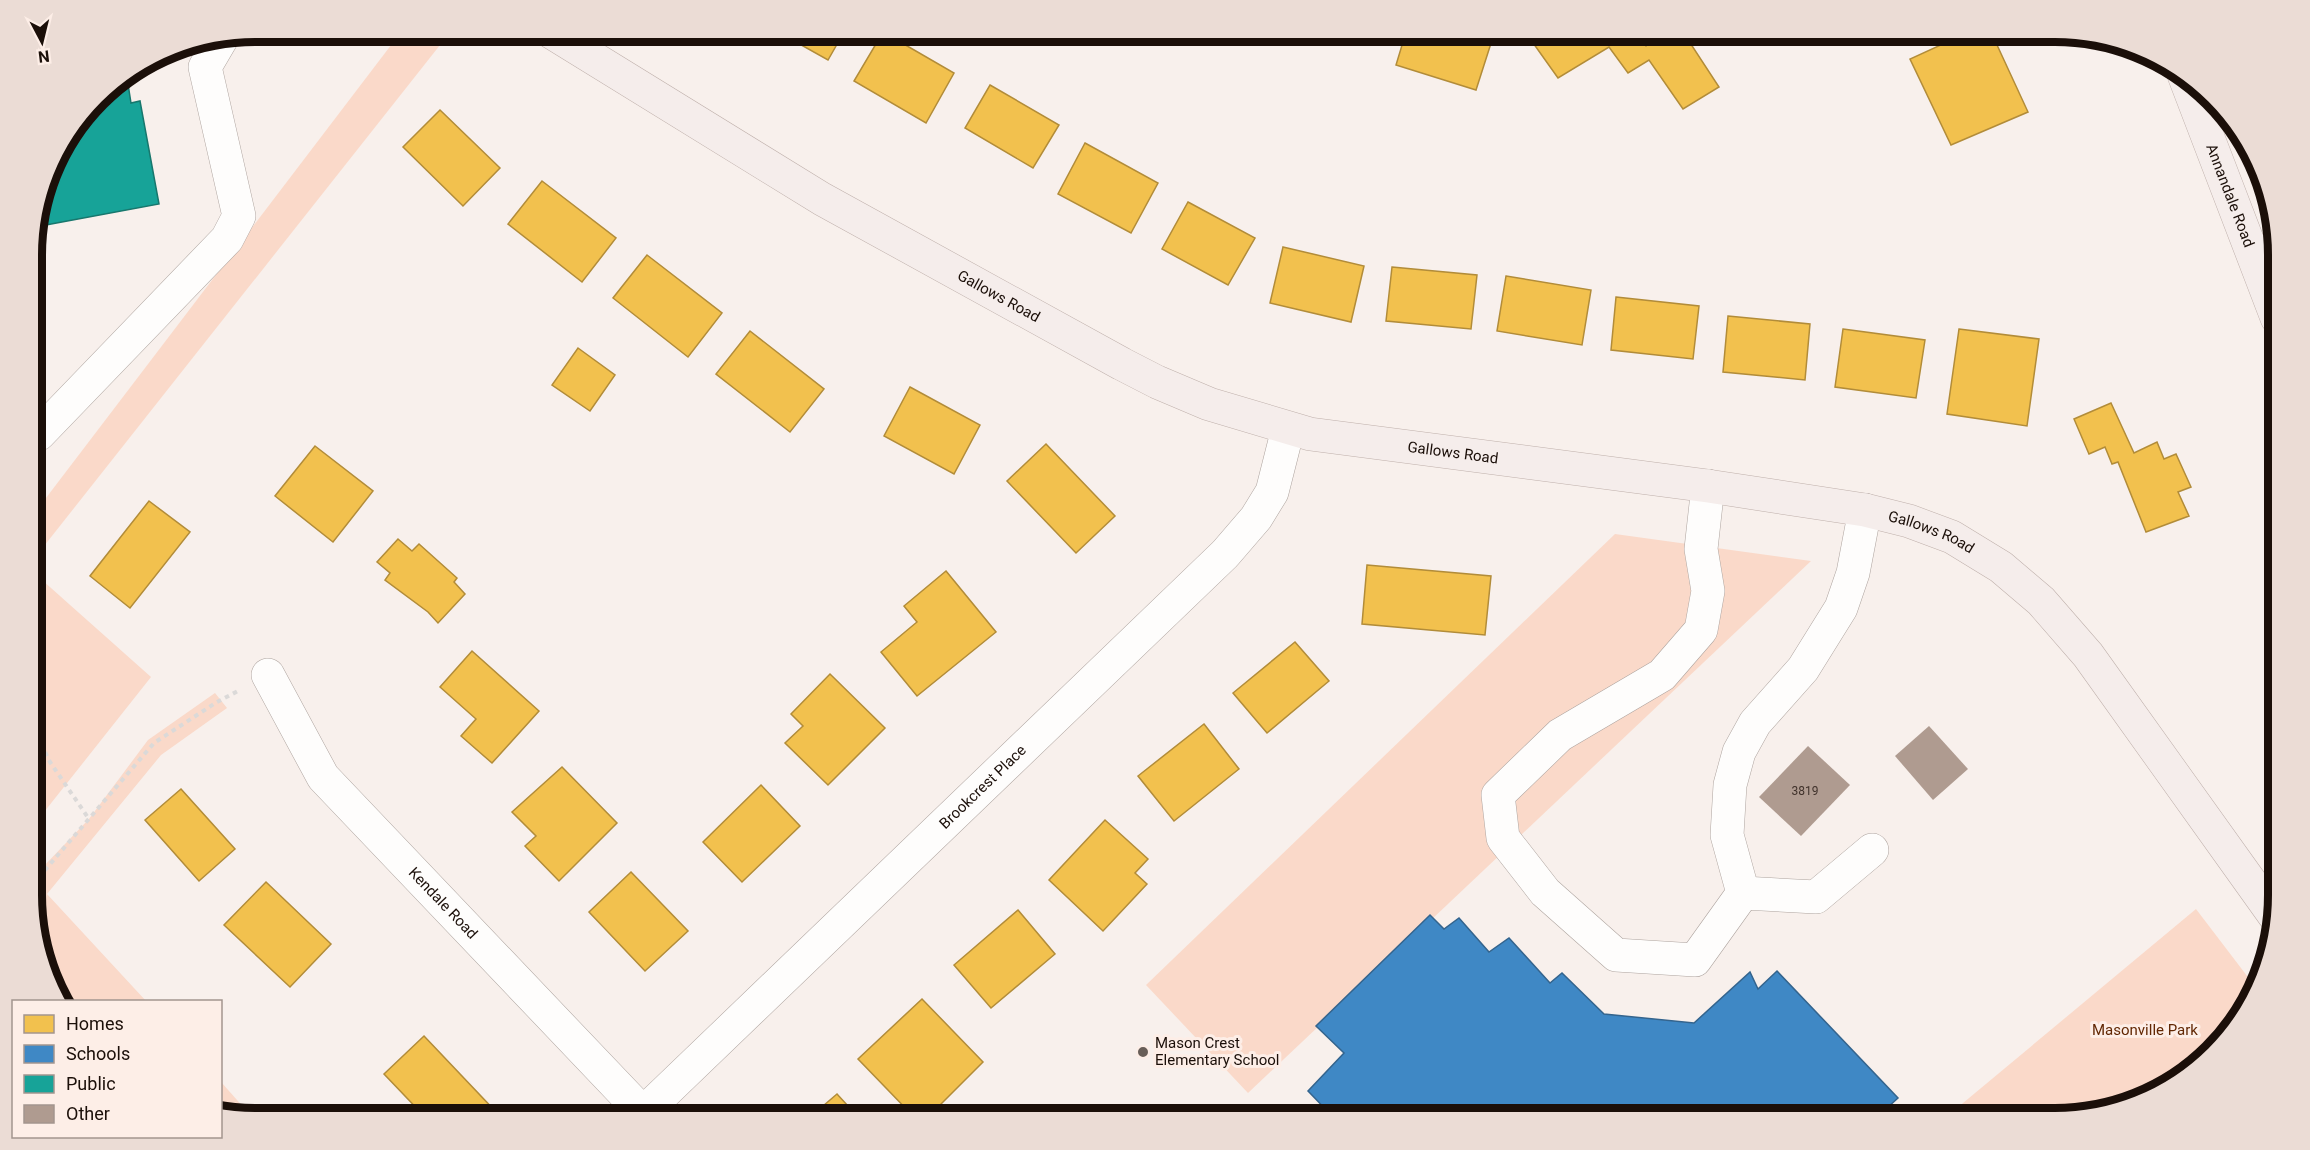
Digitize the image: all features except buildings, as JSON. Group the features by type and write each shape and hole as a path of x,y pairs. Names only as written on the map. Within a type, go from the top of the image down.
{"main road":[{"name":"Gallows Road","path":"567,42 822,199 1122,364 1209,404 1288,429 1344,440 1708,486 1865,510 1909,521 1952,537 2001,567 2041,601 2088,655 2268,907"},
{"name":"Annandale Road","path":"2190,90 2268,294"}],"street":[{"path":"42,431 227,239 239,216 205,67 218,45"},
{"name":"Brookcrest Place","path":"648,1108 1225,554 1256,518 1272,492 1288,429"},
{"path":"1708,486 1701,549 1708,591 1701,630 1662,675 1560,735 1498,795 1503,838 1545,892 1616,955 1695,960 1743,893"},
{"path":"1743,893 1727,835 1730,785 1739,752 1755,723 1803,669 1841,608 1853,573 1865,510"},
{"name":"Kendale Road","path":"268,675 323,777 633,1108"},
{"path":"1743,893 1816,897 1872,850"}],"path":[{"path":"42,874 154,743 217,702 268,675"},
{"path":"42,746 50,762 89,819"}],"green space":[{"path":"393,42 442,42 42,549 42,503"},
{"path":"1615,534 1811,561 1248,1093 1146,985"},
{"path":"42,580 151,677 42,815"},
{"path":"215,693 227,708 161,755 47,894 145,1000 70,1000 58,976 49,950 42,909 42,868 89,819 148,740"},
{"name":"Masonville Park","path":"2196,909 2250,980 2224,1025 2206,1046 2173,1072 2136,1092 2110,1101 2069,1108 1957,1108"},
{"path":"222,1083 244,1108 222,1105"}],"place":[{"name":"Mason Crest Elementary School","path":"1143,1052"}]}
